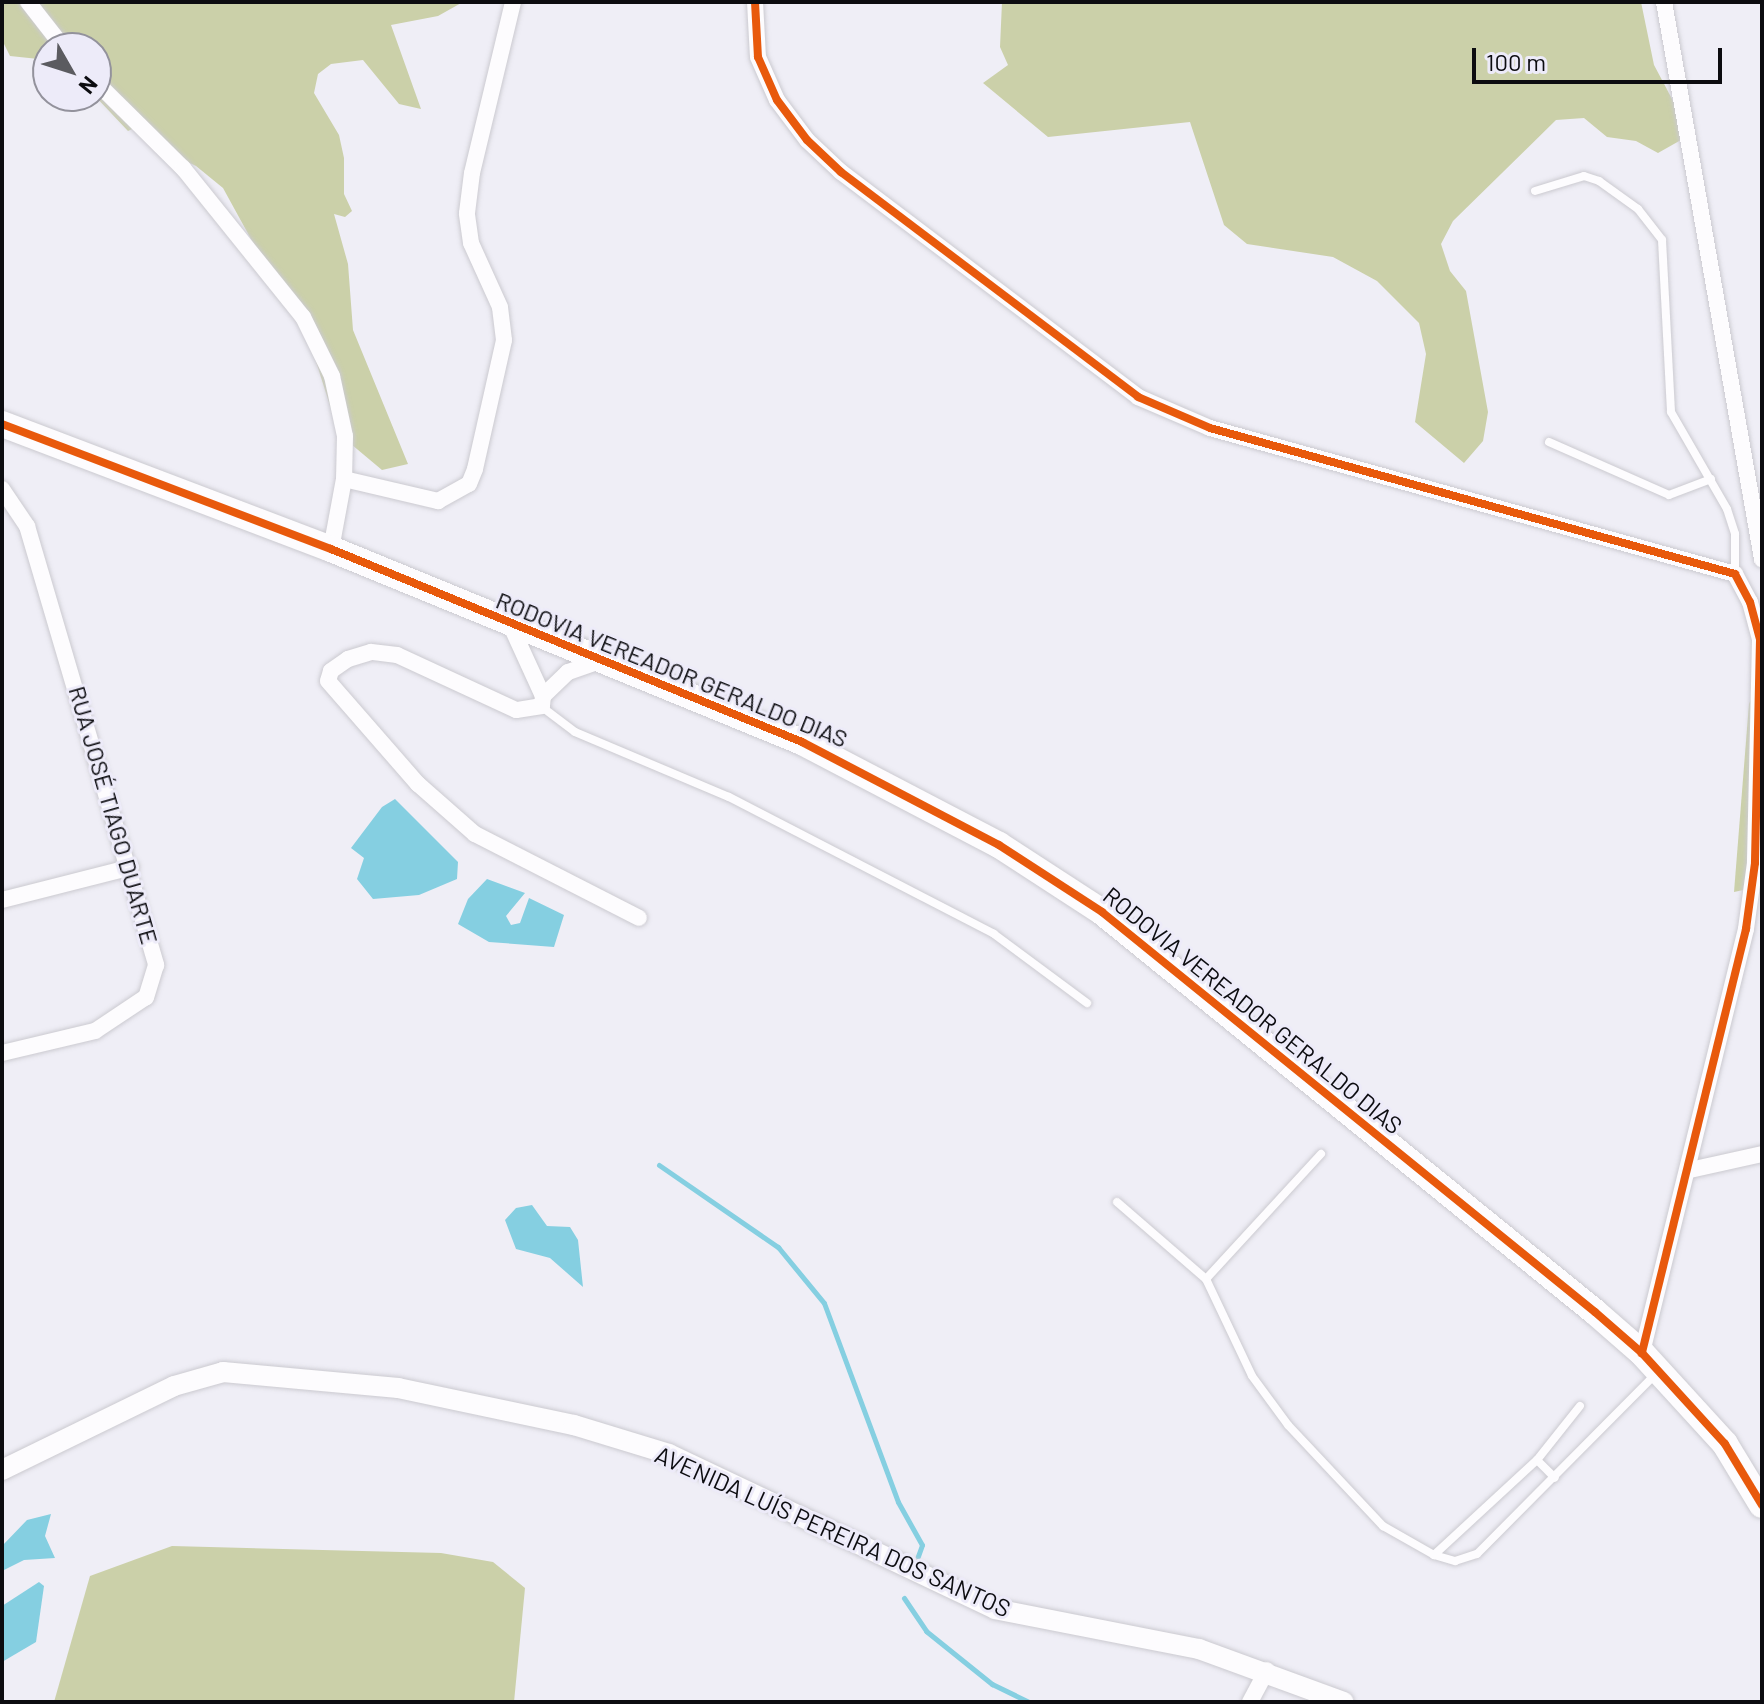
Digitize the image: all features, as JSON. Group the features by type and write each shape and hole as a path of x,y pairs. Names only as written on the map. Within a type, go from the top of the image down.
{"main road":[{"name":"RODOVIA VEREADOR GERALDO DIAS","path":"2,424 331,549 864,772 999,845 1102,912 1651,1362 1725,1444 1762,1505"}],"street":[{"path":"28,2 51,32"},
{"path":"344,479 438,501 469,484 475,469 504,340 500,307 471,243 467,213 472,173 513,2"},
{"path":"755,2 758,57 777,100 807,140 841,172 1138,397 1210,428 1735,574 1759,616 1755,863 1746,929 1690,1170 1651,1362"},
{"path":"1664,2 1762,559"},
{"path":"112,98 183,168 303,317 341,405 344,479 331,549"},
{"name":"RUA JOSÉ TIAGO DUARTE","path":"2,489 27,526 131,867 156,965 146,997 95,1031 2,1053"},
{"path":"510,624 542,701"},
{"path":"600,661 568,672 542,701 501,707 397,655 371,652 348,659 328,676 352,714 418,784 475,834 639,918"},
{"path":"2,900 131,867"},
{"path":"1690,1170 1762,1154"},
{"name":"AVENIDA LUÍS PEREIRA DOS SANTOS","path":"2,1470 174,1386 223,1372 398,1388 574,1425 669,1454 995,1609 1199,1649 1267,1670 1344,1702"},
{"path":"1250,1702 1267,1670"}],"lane":[{"path":"1535,191 1584,176 1638,209 1662,240 1671,412 1711,479 1735,534 1735,574"},
{"path":"1549,442 1669,495 1711,479"},
{"path":"542,701 575,732 729,797 994,934 1087,1003"},
{"path":"1206,1279 1321,1154"},
{"path":"1117,1202 1206,1279 1252,1376 1288,1425 1383,1526 1434,1555 1455,1561 1477,1554 1555,1478 1651,1362"},
{"path":"1434,1555 1537,1460 1580,1406"},
{"path":"1537,1460 1555,1478"}],"green space":[{"path":"2,2 463,2 438,16 391,25 421,109 399,104 363,60 331,64 318,74 314,93 339,135 344,158 344,194 352,211 345,217 334,214 348,264 353,330 408,464 382,470 339,434 313,352 223,188 196,166 152,145 144,123 128,131 110,112 112,32 32,32 32,58 10,56 2,40"},
{"path":"1002,2 1641,2 1654,65 1679,112 1681,140 1658,153 1636,141 1607,137 1584,118 1556,120 1453,221 1441,244 1450,271 1466,291 1488,412 1483,441 1464,463 1415,422 1426,354 1419,323 1377,281 1333,257 1247,244 1224,225 1190,122 1048,137 983,83 1008,65 1000,47"},
{"path":"1762,673 1762,886 1734,892 1749,704"},
{"path":"172,1546 441,1553 493,1562 525,1588 514,1702 54,1702 90,1576"}],"water":[{"path":"395,799 458,862 457,879 419,895 373,899 357,879 364,858 351,848 382,807"},
{"path":"487,879 525,893 506,916 511,925 520,923 529,898 564,915 554,947 489,942 458,924 468,899"},
{"path":"532,1205 547,1226 570,1227 578,1240 583,1287 550,1258 516,1249 505,1220 516,1208"},
{"path":"51,1514 45,1536 55,1558 24,1560 2,1571 2,1546 27,1520"},
{"path":"39,1582 44,1586 36,1642 2,1662 2,1606"}],"waterway":[{"path":"659,1165 778,1247 824,1303 898,1502 922,1545 918,1556"},
{"path":"904,1598 926,1631 992,1684 1029,1702"}],"cycle path":[{"path":"755,2 758,57 777,100 807,140 841,172 1138,397 1210,428 1735,574 1750,602 1760,640 1755,863 1746,929 1642,1353"},
{"path":"2,424 331,549 802,742 999,845 1102,912 1595,1312 1642,1353 1725,1444 1762,1505"}]}
